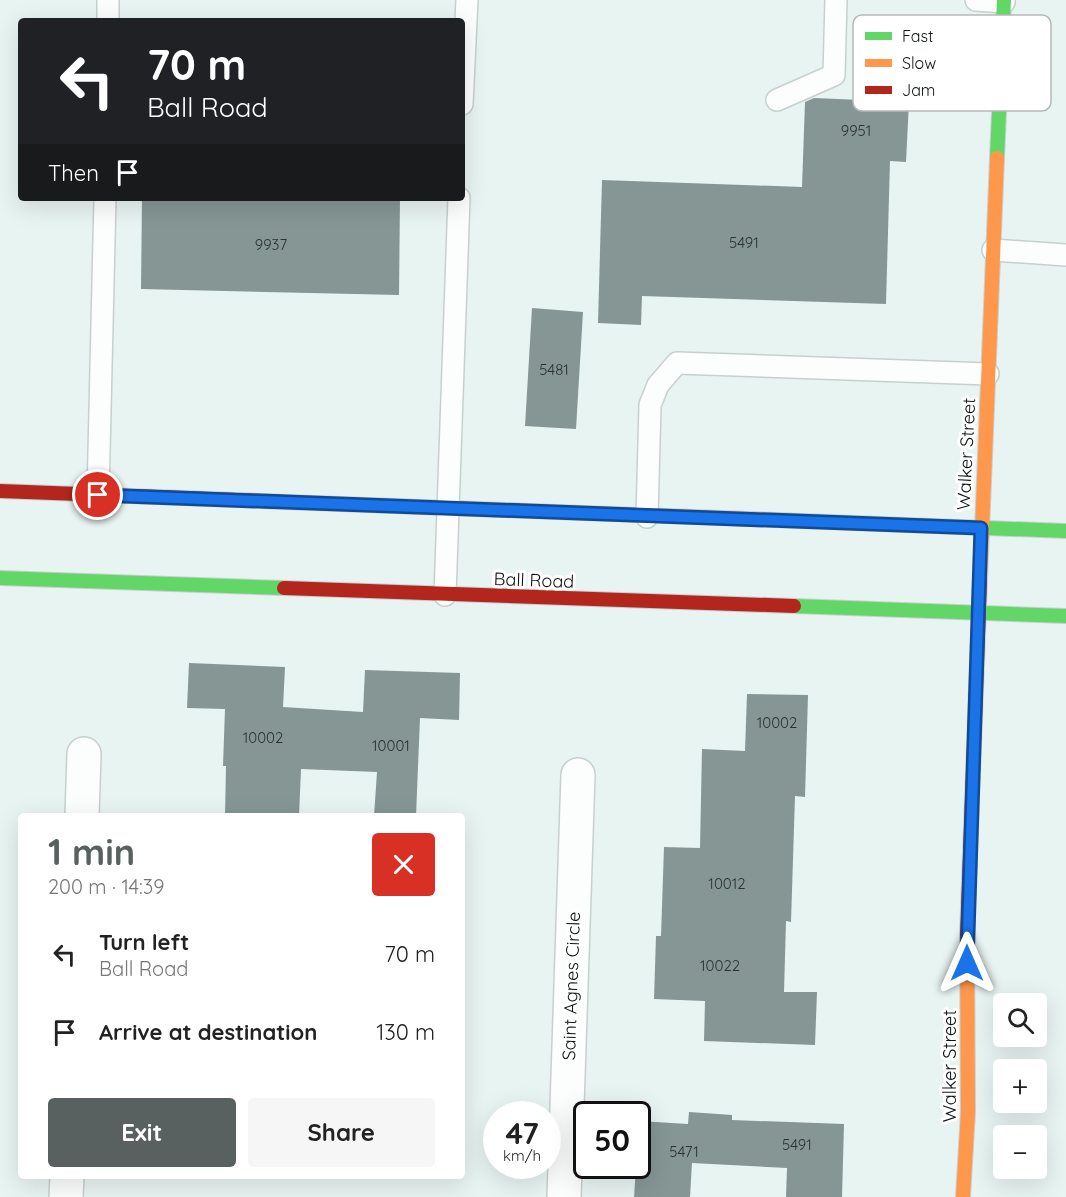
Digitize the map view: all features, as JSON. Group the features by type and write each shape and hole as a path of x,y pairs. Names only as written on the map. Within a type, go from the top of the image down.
{"main road":[{"name":"Walker Street","path":"963,1197 968,1112 967,942 980,612 981,528 999,111"},
{"path":"0,491 1066,531"},
{"name":"Ball Road","path":"0,578 1066,616"}],"street":[{"path":"82,813 84,754"},
{"name":"Saint Agnes Circle","path":"564,1197 578,775"},
{"path":"66,1179 66,1197"}],"lane":[{"path":"108,0 108,18"},
{"path":"465,42 467,0"},
{"path":"777,100 834,75 836,0"},
{"path":"976,0 1004,1"},
{"path":"98,495 105,201"},
{"path":"445,595 459,201"},
{"path":"993,250 1066,255"},
{"path":"647,517 650,405 658,385 677,363 988,374"}],"building":[{"path":"814,98 853,100 853,111 909,111 906,162 890,161 886,304 642,296 641,325 598,323 602,180 802,187 805,102"},
{"path":"142,201 400,201 399,295 141,289"},
{"path":"532,308 583,312 576,429 525,426"},
{"path":"189,663 285,667 283,707 363,712 365,670 460,673 459,720 420,718 416,813 374,813 377,772 301,769 299,813 225,813 226,766 223,766 225,709 187,708"},
{"path":"747,694 808,695 805,797 795,796 791,922 786,921 784,992 817,992 815,1045 704,1041 705,1001 654,999 656,936 661,936 664,847 700,848 702,749 745,751"},
{"path":"689,1112 732,1115 732,1120 844,1124 842,1197 786,1197 787,1168 692,1163 690,1197 634,1197 635,1179 651,1179 651,1122 688,1124"}],"traffic: fast":[{"path":"1003,15 1004,0"},
{"path":"997,158 999,111"},
{"path":"776,520 1066,531"},
{"path":"0,578 284,588"},
{"path":"794,606 1066,616"}],"traffic: slow":[{"path":"980,580 997,158"},
{"path":"286,502 776,520"},
{"path":"963,1197 968,1112 967,935"}],"traffic: jam":[{"path":"0,491 286,502"},
{"path":"967,935 980,580"},
{"path":"284,588 794,606"}],"route":[{"path":"98,495 981,528 967,963"}]}
